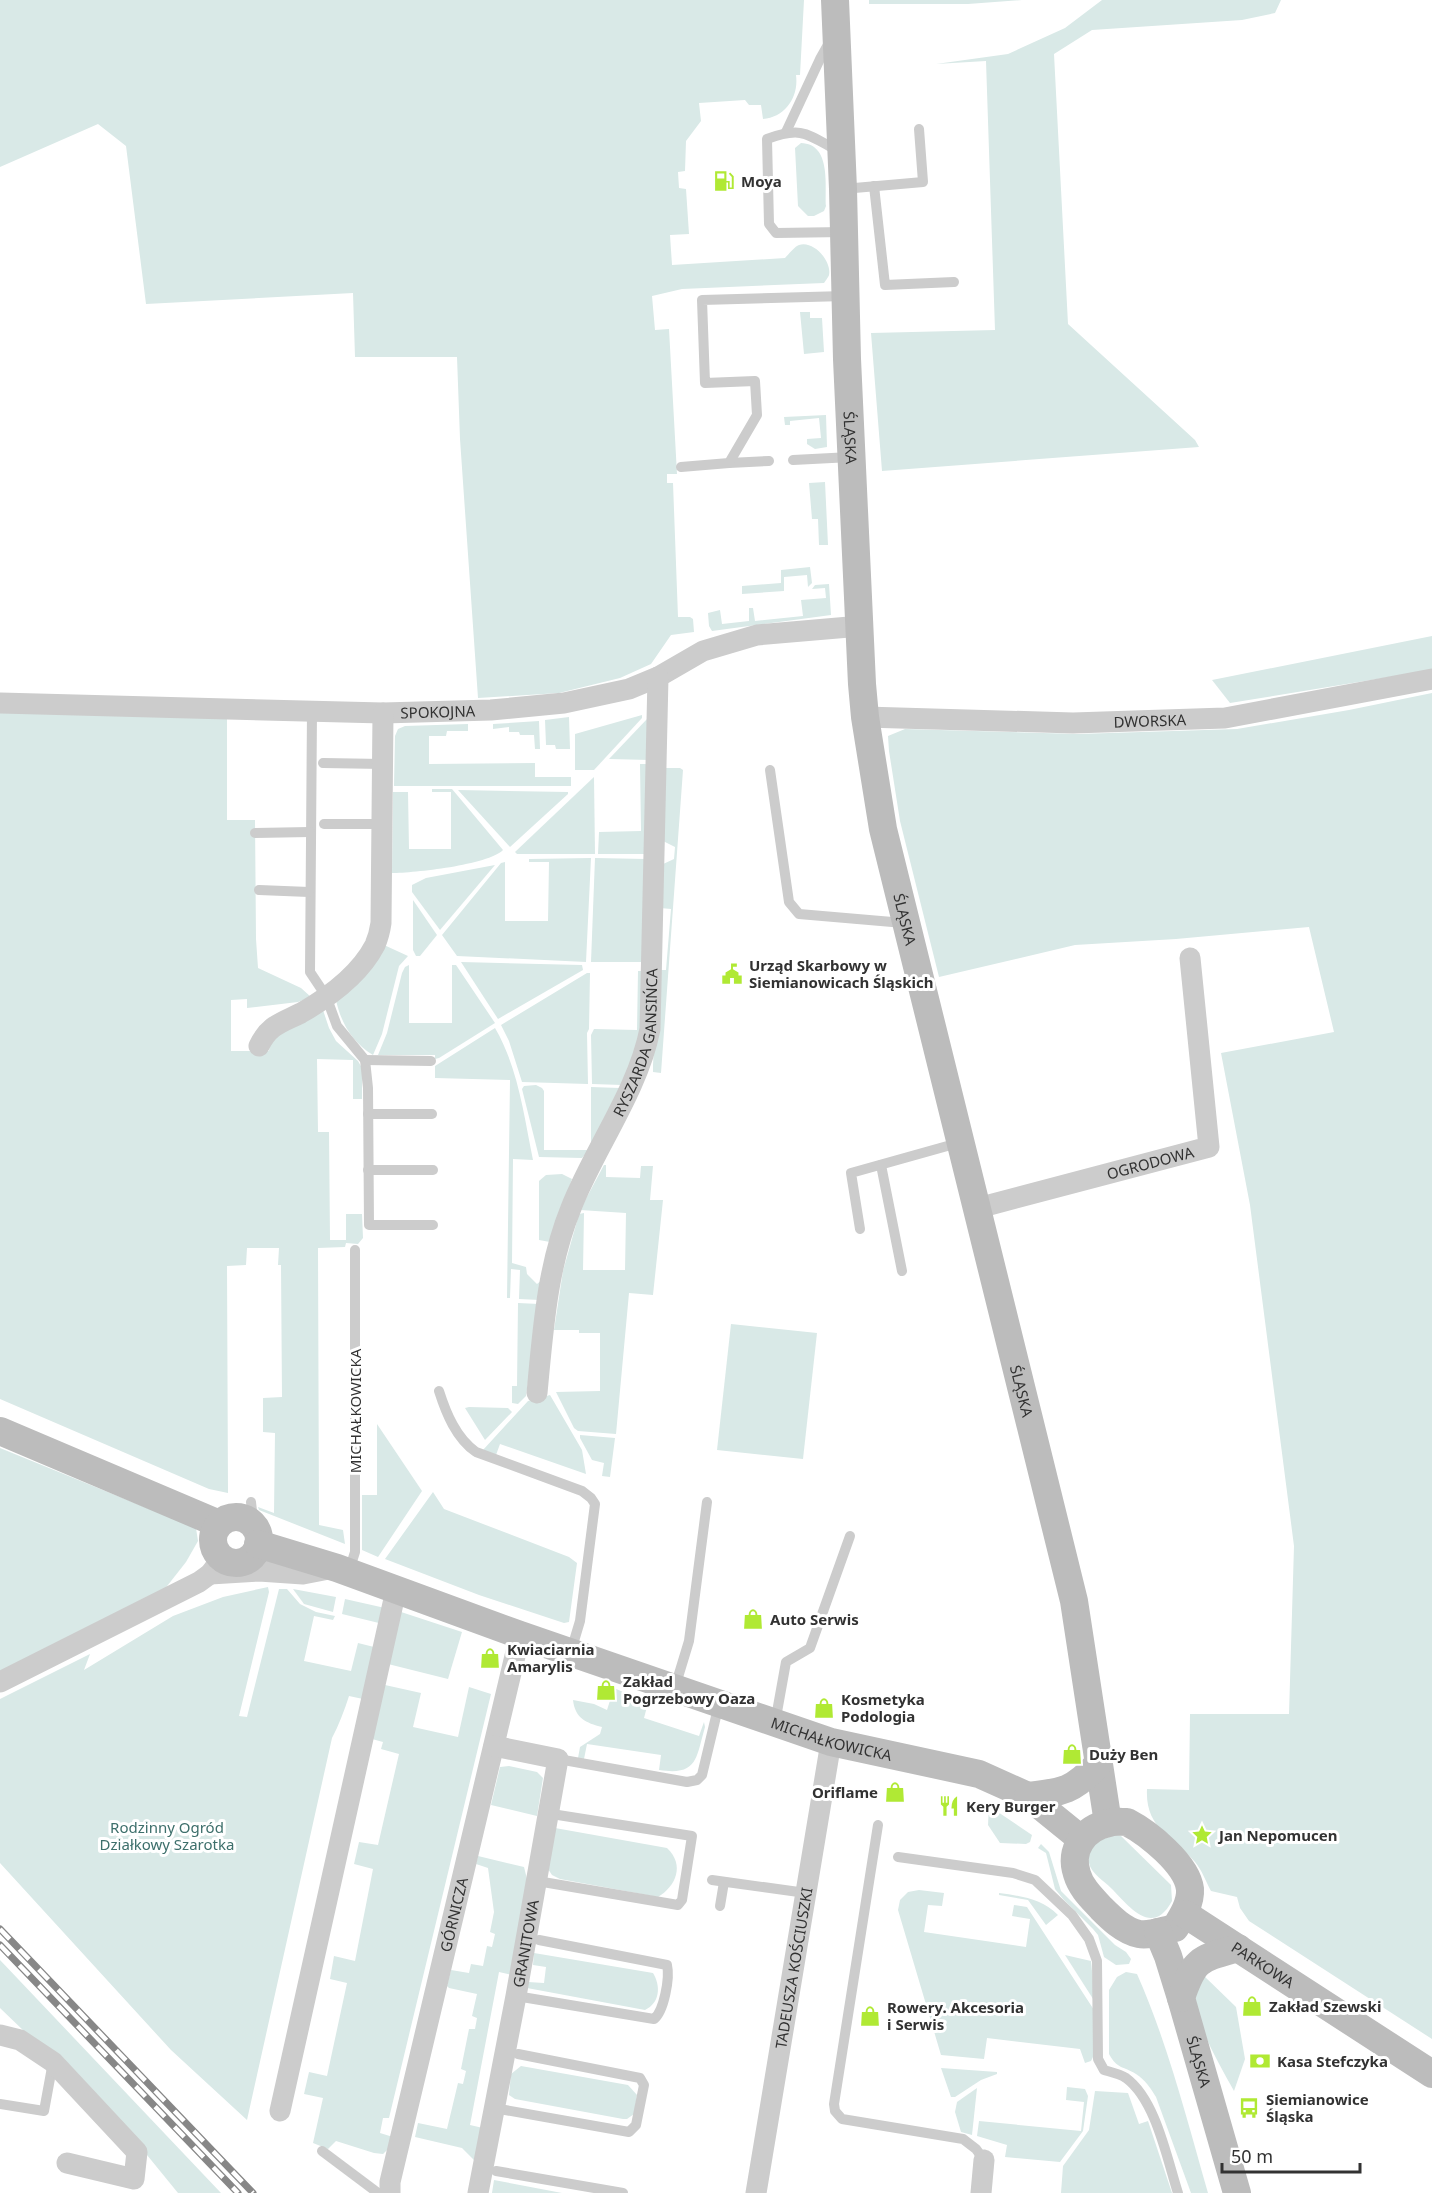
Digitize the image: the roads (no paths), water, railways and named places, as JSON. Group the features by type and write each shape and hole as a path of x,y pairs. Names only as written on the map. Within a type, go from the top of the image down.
{"main road":[{"name":"ŚLĄSKA","path":"835,0 851,457 865,717 884,829 1074,1601 1108,1823"},
{"path":"0,1431 219,1524"},
{"path":"233,1517 253,1522 252,1556 238,1562 216,1566 213,1545 214,1530 219,1524 233,1517"},
{"name":"MICHAŁKOWICKA","path":"253,1522 343,1570 520,1635 831,1742 979,1774 1028,1796 1081,1839"},
{"path":"1028,1796 1071,1788 1082,1781 1098,1764"},
{"path":"1127,1822 1141,1829 1161,1846 1182,1871 1190,1888 1185,1914 1175,1928 1139,1934 1124,1928 1107,1914 1084,1888 1077,1875 1074,1860 1077,1845 1092,1830 1108,1823 1127,1822"},
{"name":"PARKOWA","path":"1185,1914 1432,2074"},
{"name":"ŚLĄSKA","path":"1158,1932 1181,1998 1237,2193"},
{"path":"1181,1998 1188,1977 1201,1960 1238,1948"}],"street":[{"name":"SPOKOJNA","path":"0,703 383,713 491,710 564,703 629,689 658,677 703,651 757,635 861,626"},
{"name":"RYSZARDA GANSIŃCA","path":"537,1392 545,1301 570,1209 642,1062 650,1029 658,677"},
{"name":"DWORSKA","path":"865,717 1073,723 1225,718 1432,679"},
{"path":"259,1046 271,1027 303,1011 339,987 366,961 377,941 381,923 383,713"},
{"name":"OGRODOWA","path":"978,1209 1209,1147 1190,958"},
{"path":"0,1682 199,1582 216,1566 303,1574 343,1570"},
{"path":"280,2111 396,1590"},
{"name":"GÓRNICZA","path":"390,2193 390,2182 520,1635"},
{"name":"TADEUSZA KOŚCIUSZKI","path":"756,2193 831,1742"},
{"path":"494,1746 558,1759"},
{"name":"GRANITOWA","path":"478,2193 558,1759"},
{"path":"0,2035 20,2040 53,2062 137,2152 134,2179 67,2163"},
{"path":"981,2193 984,2160"}],"lane":[{"path":"786,132 819,59 836,33"},
{"path":"843,189 923,182 919,129"},
{"path":"841,152 802,132 786,132 767,139 768,224 776,233 844,232"},
{"path":"874,186 885,285 954,282"},
{"path":"729,463 757,415 755,381 705,383 702,300 846,296"},
{"path":"793,460 851,457"},
{"path":"681,466 770,461"},
{"path":"312,711 310,972 326,996 337,1026 365,1060 369,1226 433,1225"},
{"path":"323,763 383,764"},
{"path":"770,770 789,902 799,914 907,923"},
{"path":"324,824 382,824"},
{"path":"255,833 310,831"},
{"path":"259,890 309,892"},
{"path":"365,1060 431,1061"},
{"path":"368,1113 432,1114"},
{"path":"860,1229 851,1173 962,1143"},
{"path":"881,1165 902,1271"},
{"path":"368,1170 433,1170"},
{"name":"MICHAŁKOWICKA","path":"343,1570 355,1552 355,1250"},
{"path":"439,1391 444,1408 462,1440 476,1452 582,1491 595,1504 580,1621 571,1651"},
{"path":"675,1688 689,1641 707,1502"},
{"path":"775,1723 786,1662 810,1648 850,1536"},
{"path":"558,1759 687,1782 697,1780 702,1775 719,1704"},
{"path":"537,1881 678,1905 682,1900 692,1836 558,1815"},
{"path":"878,1825 834,2104 835,2111 842,2119 963,2139 976,2149 984,2160"},
{"path":"898,1857 1013,1873 1035,1880 1072,1915 1089,1939 1097,1962 1098,2059 1104,2070 1124,2076 1136,2086 1149,2105 1178,2193"},
{"path":"712,1880 806,1893"},
{"path":"720,1906 724,1882"},
{"path":"516,1996 654,2019 660,2014 669,1972 667,1965 539,1940"},
{"path":"494,2108 629,2132 636,2125 644,2085 640,2078 518,2054"},
{"path":"0,2104 44,2111 53,2062"},
{"path":"322,2151 378,2193"},
{"path":"496,2171 623,2193"}],"railway":[{"path":"0,1929 253,2193"},
{"path":"0,1945 238,2193"}],"place":[{"name":"Moya","path":"724,181"},
{"name":"Urząd Skarbowy w Siemianowicach Śląskich","path":"732,974"},
{"name":"Auto Serwis","path":"753,1619"},
{"name":"Kwiaciarnia Amarylis","path":"490,1658"},
{"name":"Zakład Pogrzebowy Oaza","path":"606,1690"},
{"name":"Kosmetyka Podologia","path":"824,1708"},
{"name":"Duży Ben","path":"1072,1754"},
{"name":"Oriflame","path":"895,1792"},
{"name":"Kery Burger","path":"949,1806"},
{"name":"Jan Nepomucen","path":"1202,1835"},
{"name":"Zakład Szewski","path":"1252,2006"},
{"name":"Rowery. Akcesoria i Serwis","path":"870,2016"},
{"name":"Kasa Stefczyka","path":"1260,2061"},
{"name":"Siemianowice Śląska","path":"1249,2108"}],"park label":[{"name":"Rodzinny Ogród Działkowy Szarotka","path":"167,1836"}]}
